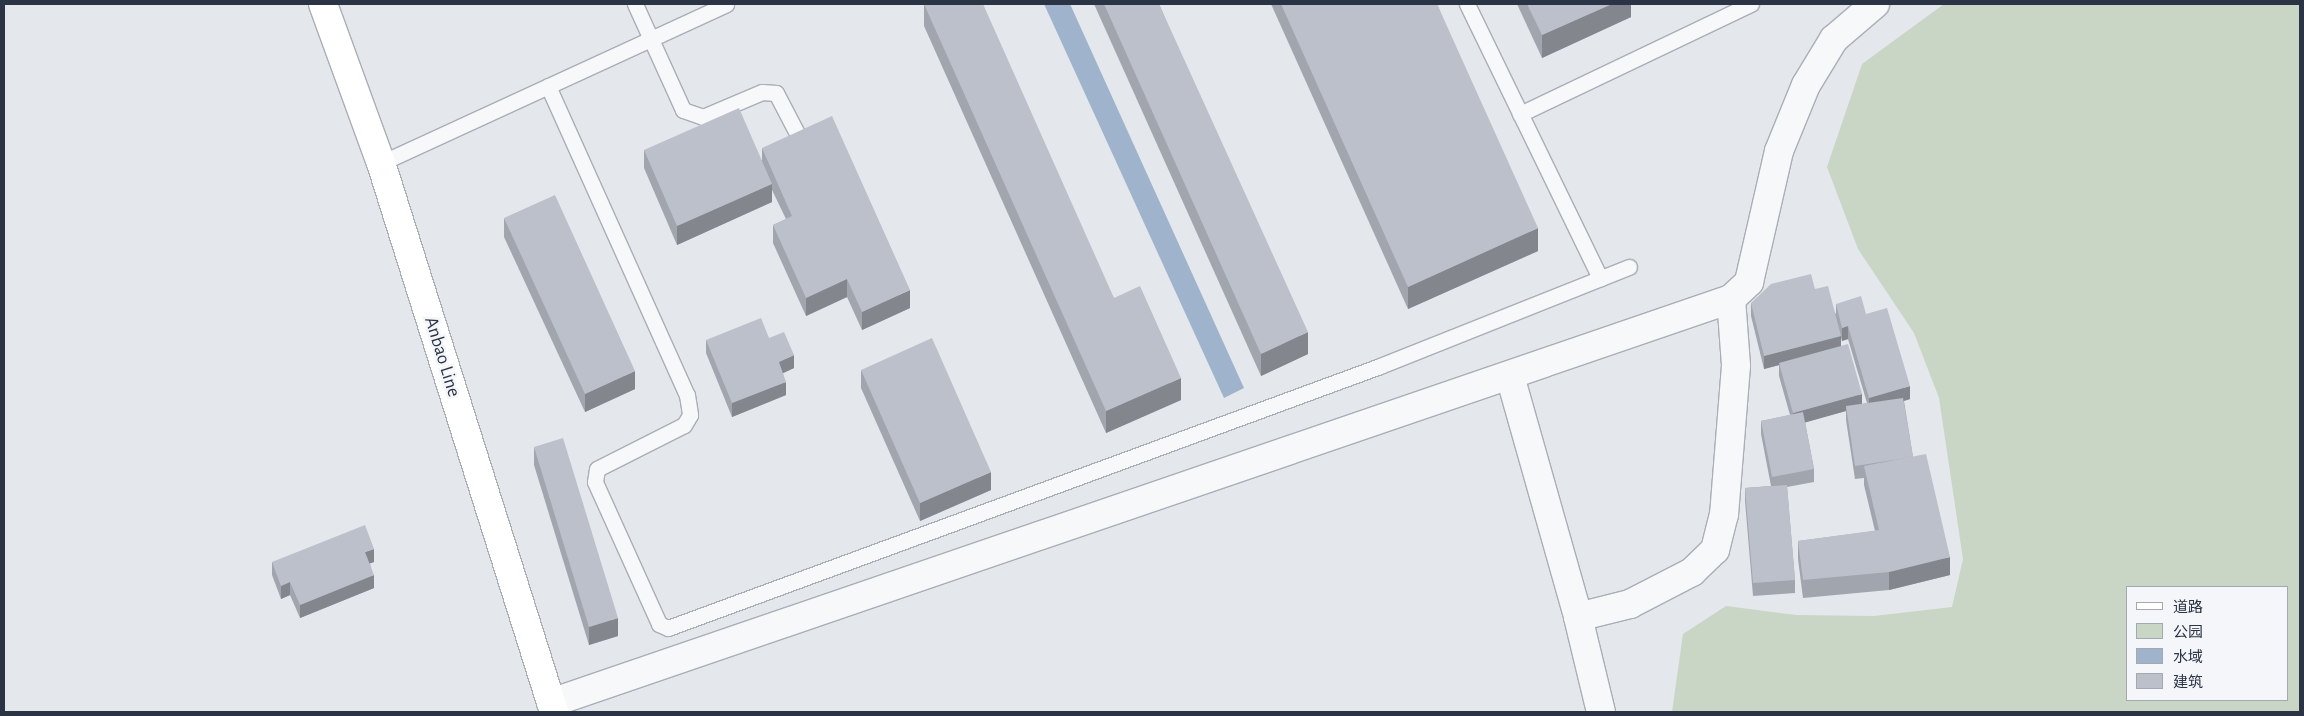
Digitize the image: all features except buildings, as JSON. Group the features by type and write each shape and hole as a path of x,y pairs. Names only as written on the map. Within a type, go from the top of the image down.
{"main road":[{"name":"Anbao Line","path":"323,4 381,163 552,708"}],"street":[{"path":"552,708 1731,299 1748,282 1779,151 1806,85 1834,39 1875,4"},
{"path":"1578,617 1630,604 1692,572 1715,550 1724,515 1736,365 1731,299"},
{"path":"1510,376 1578,617 1601,712"}],"lane":[{"path":"635,4 684,110 703,118 762,92 776,93 798,136"},
{"path":"381,163 726,4"},
{"path":"1467,4 1600,278"},
{"path":"1520,114 1751,4"},
{"path":"548,86 687,395 690,415 684,425 597,469 595,482 659,624 668,628 1380,366 1629,267"}],"green space":[{"path":"1944,4 2300,4 2300,712 1672,712 1683,634 1726,606 1796,615 1874,616 1952,607 1963,559 1939,398 1914,333 1858,249 1827,167 1862,64"}],"water":[{"path":"1044,4 1070,4 1244,388 1224,398"}]}
